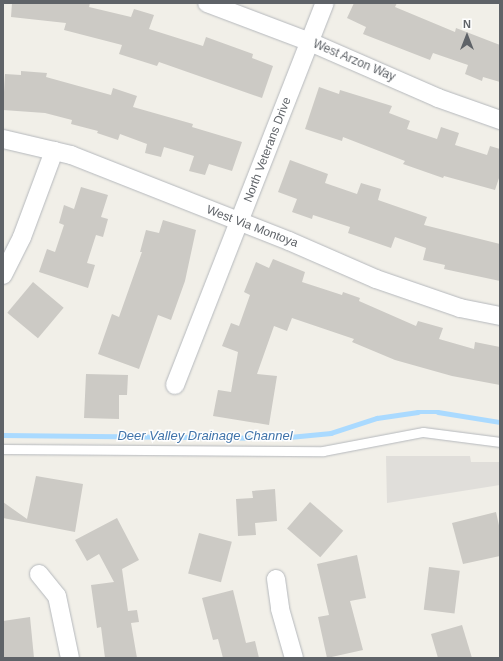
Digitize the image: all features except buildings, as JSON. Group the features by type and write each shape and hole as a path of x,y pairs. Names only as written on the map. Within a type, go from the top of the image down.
{"street":[{"name":"West Arzon Way","path":"207,3 310,42 438,98 500,120"},
{"name":"North Veterans Drive","path":"175,385 240,223 325,3"},
{"name":"West Via Montoya","path":"3,139 71,155 240,223 289,241 376,279 460,308 500,316"},
{"path":"3,275 22,237 54,152"},
{"path":"40,574 57,596 70,658"},
{"path":"276,579 280,609 294,658"}],"lane":[{"path":"3,450 323,451 423,432 500,442"}],"shaded area":[{"path":"386,456 470,456 471,462 500,462 500,485 387,503"}],"waterway":[{"name":"Deer Valley Drainage Channel","path":"3,435 279,438 331,433 377,418 418,412 438,412 500,422"}]}
